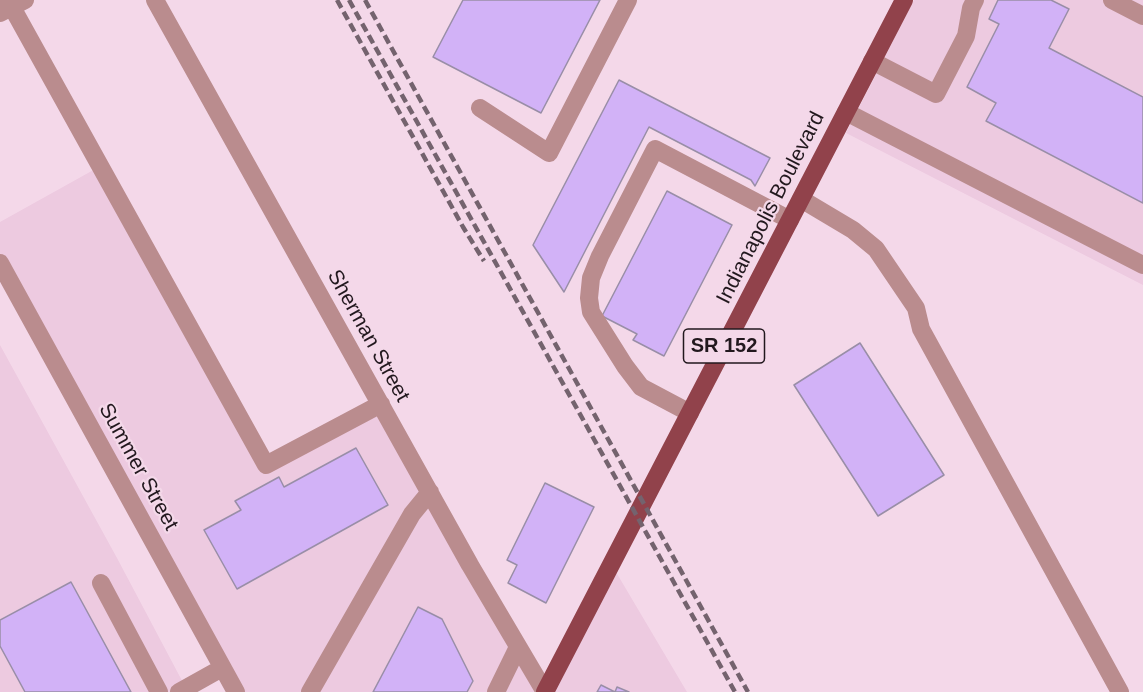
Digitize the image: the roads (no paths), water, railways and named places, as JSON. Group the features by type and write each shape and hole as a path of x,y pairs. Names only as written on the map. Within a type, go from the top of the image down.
{"main road":[{"name":"Indianapolis Boulevard","path":"545,692 846,112 898,2"}],"street":[{"name":"Sherman Street","path":"155,0 429,492 545,692"},
{"path":"480,108 549,153 628,0"},
{"path":"872,61 936,94 966,36 971,8 975,0"},
{"path":"1112,0 1143,16"},
{"path":"11,5 266,465 381,404"},
{"path":"846,112 1143,265"},
{"path":"690,413 641,387 591,312 590,305 591,278 600,256 655,149 790,220"},
{"path":"801,199 865,239 876,249 893,272 916,308 921,329 1120,692"},
{"name":"Summer Street","path":"0,263 236,692"},
{"path":"310,692 412,514 429,492"},
{"path":"101,583 159,692"},
{"path":"496,692 518,647"},
{"path":"178,692 222,668"}],"railway":[{"path":"337,0 484,261"},
{"path":"349,0 735,692"},
{"path":"365,0 748,692"}]}
